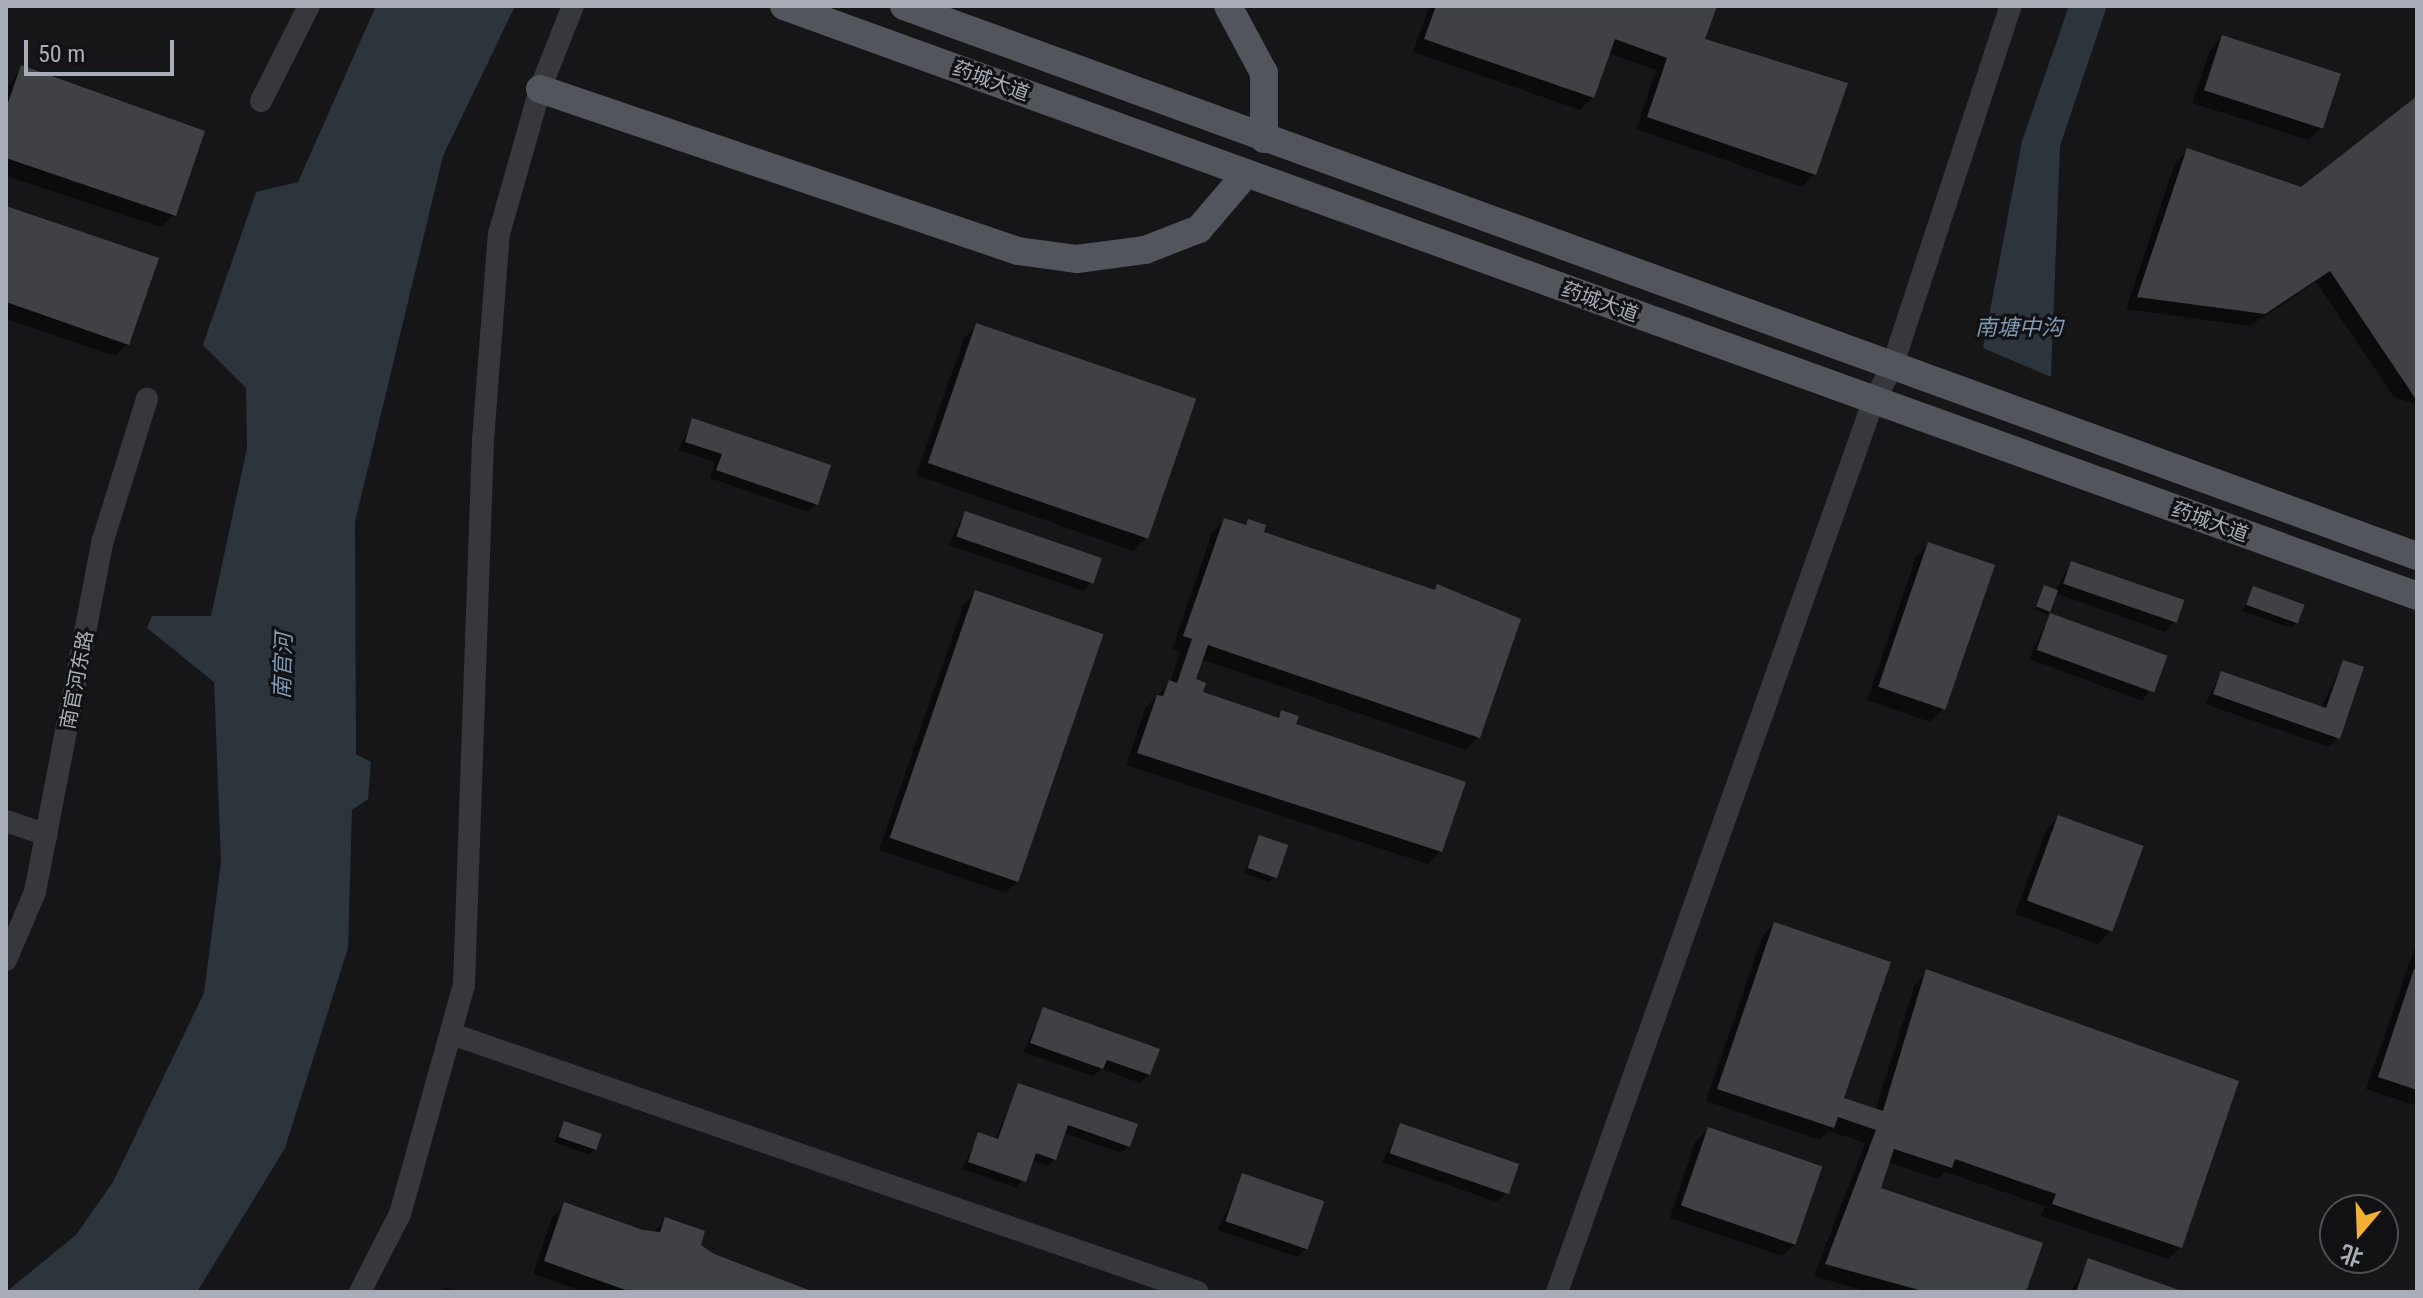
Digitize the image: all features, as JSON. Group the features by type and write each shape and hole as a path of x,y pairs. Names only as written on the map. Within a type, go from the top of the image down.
{"main road":[{"name":"药城大道","path":"784,6 2417,596"},
{"name":"药城大道","path":"904,6 1891,370 2417,556"},
{"path":"1228,6 1264,73 1264,139"},
{"path":"540,89 1018,251 1077,259 1145,250 1199,229 1226,206 1246,174"}],"street":[{"path":"261,101 309,6"},
{"path":"360,1292 400,1214 464,985 483,440 499,234 540,89 573,6"},
{"path":"1557,1292 1873,402 1891,370 2011,6"},
{"name":"南官河东路","path":"6,960 35,892 103,540 147,399"},
{"path":"6,821 47,835"},
{"path":"452,1034 1198,1292"}],"water":[{"name":"南官河","path":"376,6 515,6 443,156 355,522 356,754 371,762 368,799 352,810 348,948 285,1148 197,1292 6,1292 76,1235 113,1182 204,993 221,862 214,682 147,628 152,616 211,616 247,448 246,388 203,345 256,192 298,182"},
{"name":"南塘中沟","path":"2069,6 2107,6 2060,146 2051,377 1983,348 2022,141"}],"building":[{"path":"1436,6 1717,6 1705,39 1848,83 1816,175 1647,117 1667,58 1615,39 1594,98 1424,39"},
{"path":"2222,35 2341,74 2323,129 2204,90"},
{"path":"21,65 205,131 176,216 6,158 6,109"},
{"path":"2417,96 2417,401 2330,271 2265,314 2137,297 2187,148 2301,187"},
{"path":"6,206 159,258 129,345 6,302"},
{"path":"976,323 1196,399 1148,539 928,463"},
{"path":"692,418 831,465 818,505 716,470 722,454 685,442"},
{"path":"965,511 1102,558 1093,584 956,537"},
{"path":"1224,518 1246,525 1248,519 1266,525 1264,532 1435,590 1437,584 1521,619 1480,738 1208,645 1196,679 1206,683 1203,692 1279,718 1281,710 1299,716 1296,724 1466,782 1442,852 1137,753 1157,695 1163,696 1169,680 1177,683 1192,639 1183,636"},
{"path":"1928,542 1995,565 1945,710 1878,687"},
{"path":"2071,561 2184,600 2177,623 2063,584"},
{"path":"2044,585 2058,590 2050,612 2036,607"},
{"path":"2253,586 2305,605 2298,624 2246,605"},
{"path":"975,590 1104,634 1018,882 890,838"},
{"path":"2050,613 2167,656 2154,692 2037,650"},
{"path":"2343,660 2364,667 2340,739 2213,694 2221,671 2326,708"},
{"path":"2058,815 2144,846 2112,932 2027,901"},
{"path":"1259,835 1288,845 1277,878 1248,868"},
{"path":"1774,922 1891,962 1844,1098 1883,1111 1926,969 2239,1081 2182,1248 2052,1204 2056,1194 1955,1159 1952,1168 1894,1149 1881,1188 2043,1243 2026,1292 1926,1292 1825,1264 1876,1130 1838,1117 1834,1128 1717,1089"},
{"path":"2414,969 2417,969 2417,1090 2378,1077"},
{"path":"1043,1007 1160,1049 1150,1075 1107,1060 1103,1069 1030,1043"},
{"path":"1018,1083 1138,1124 1130,1147 1068,1125 1056,1160 1036,1153 1026,1182 968,1162 978,1132 998,1139"},
{"path":"564,1121 602,1134 596,1150 558,1137"},
{"path":"1400,1123 1519,1164 1509,1194 1390,1153"},
{"path":"1708,1127 1822,1166 1795,1245 1681,1205"},
{"path":"1242,1173 1324,1201 1308,1250 1225,1221"},
{"path":"564,1202 643,1230 660,1232 665,1217 705,1231 701,1245 714,1254 814,1292 631,1292 544,1261"},
{"path":"2088,1258 2179,1290 2076,1292"}]}
